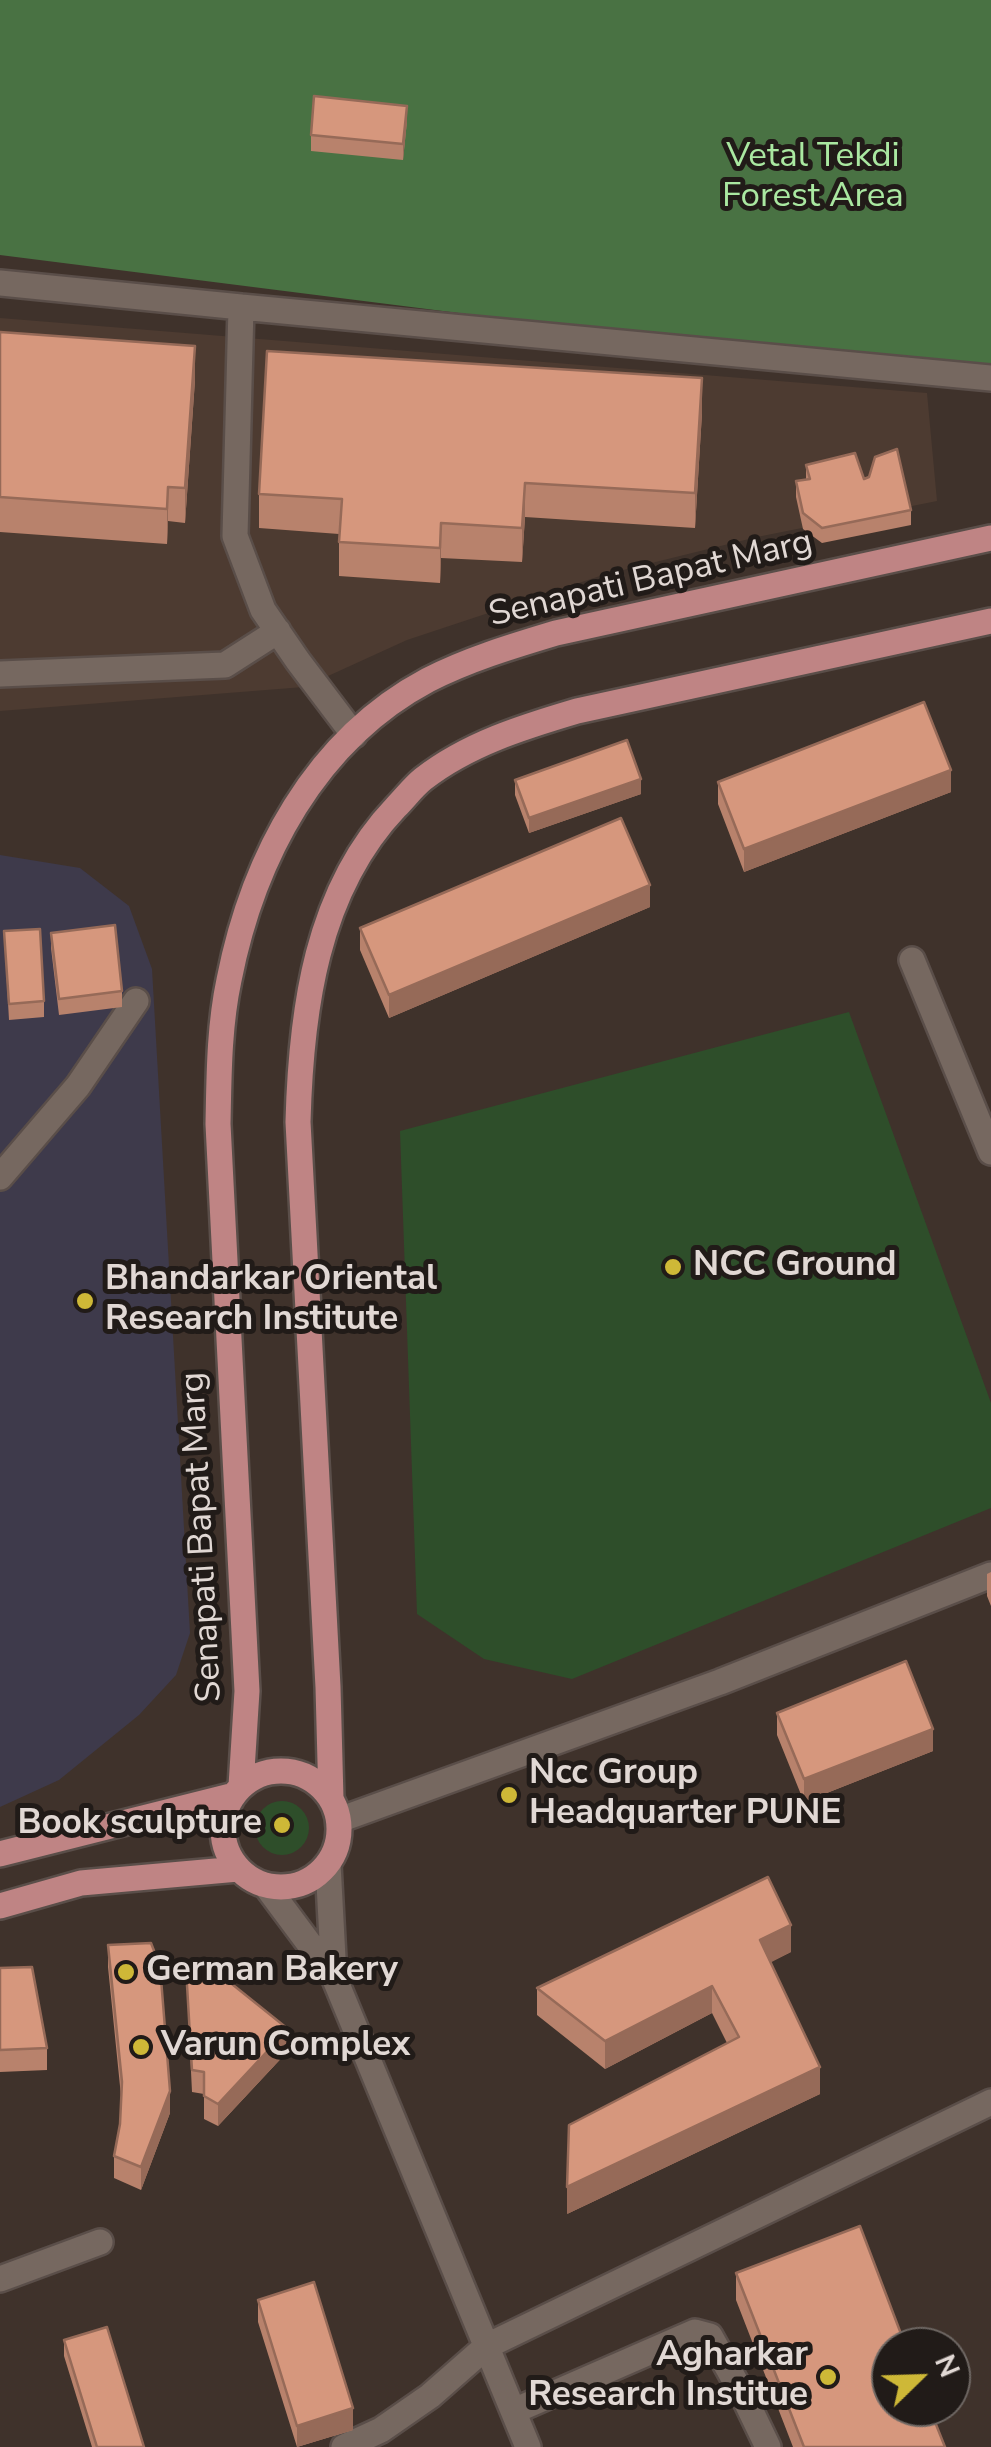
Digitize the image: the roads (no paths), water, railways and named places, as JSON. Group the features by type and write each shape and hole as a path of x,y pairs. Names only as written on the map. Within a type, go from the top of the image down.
{"main road":[{"name":"Senapati Bapat Marg","path":"238,1790 248,1691 218,1124 220,1054 228,983 247,906 286,819 320,769 370,717 428,680 486,655 556,632 991,538"},
{"path":"335,1810 315,1782 294,1772 272,1771 251,1779 238,1790 224,1815 226,1849 246,1877 278,1888 300,1885 320,1873 338,1844 298,1122 307,997 324,932 356,859 383,821 422,780 466,752 514,730 577,711 991,621"},
{"path":"0,1854 238,1790"},
{"path":"0,1906 82,1884 238,1869"}],"street":[{"path":"0,283 991,378"},
{"path":"241,307 235,536 263,610 354,735"},
{"path":"0,674 225,664 278,631"},
{"path":"912,960 991,1152"},
{"path":"0,1177 78,1086 136,1001"},
{"path":"335,1810 720,1682 991,1575"},
{"path":"328,1864 334,1977"},
{"path":"267,1886 334,1977 528,2447"},
{"path":"344,2447 381,2430 430,2396 486,2346 991,2102"},
{"path":"0,2280 100,2242"},
{"path":"514,2411 694,2332 710,2336 768,2447"}],"place":[{"name":"NCC Ground","path":"673,1267"},
{"name":"Bhandarkar Oriental Research Institute","path":"85,1301"},
{"name":"Ncc Group Headquarter PUNE","path":"509,1795"},
{"name":"Book sculpture","path":"282,1825"},
{"name":"German Bakery","path":"126,1972"},
{"name":"Varun Complex","path":"141,2047"},
{"name":"Agharkar Research Institue","path":"828,2377"}],"park label":[{"name":"Vetal Tekdi Forest Area","path":"813,178"}]}
